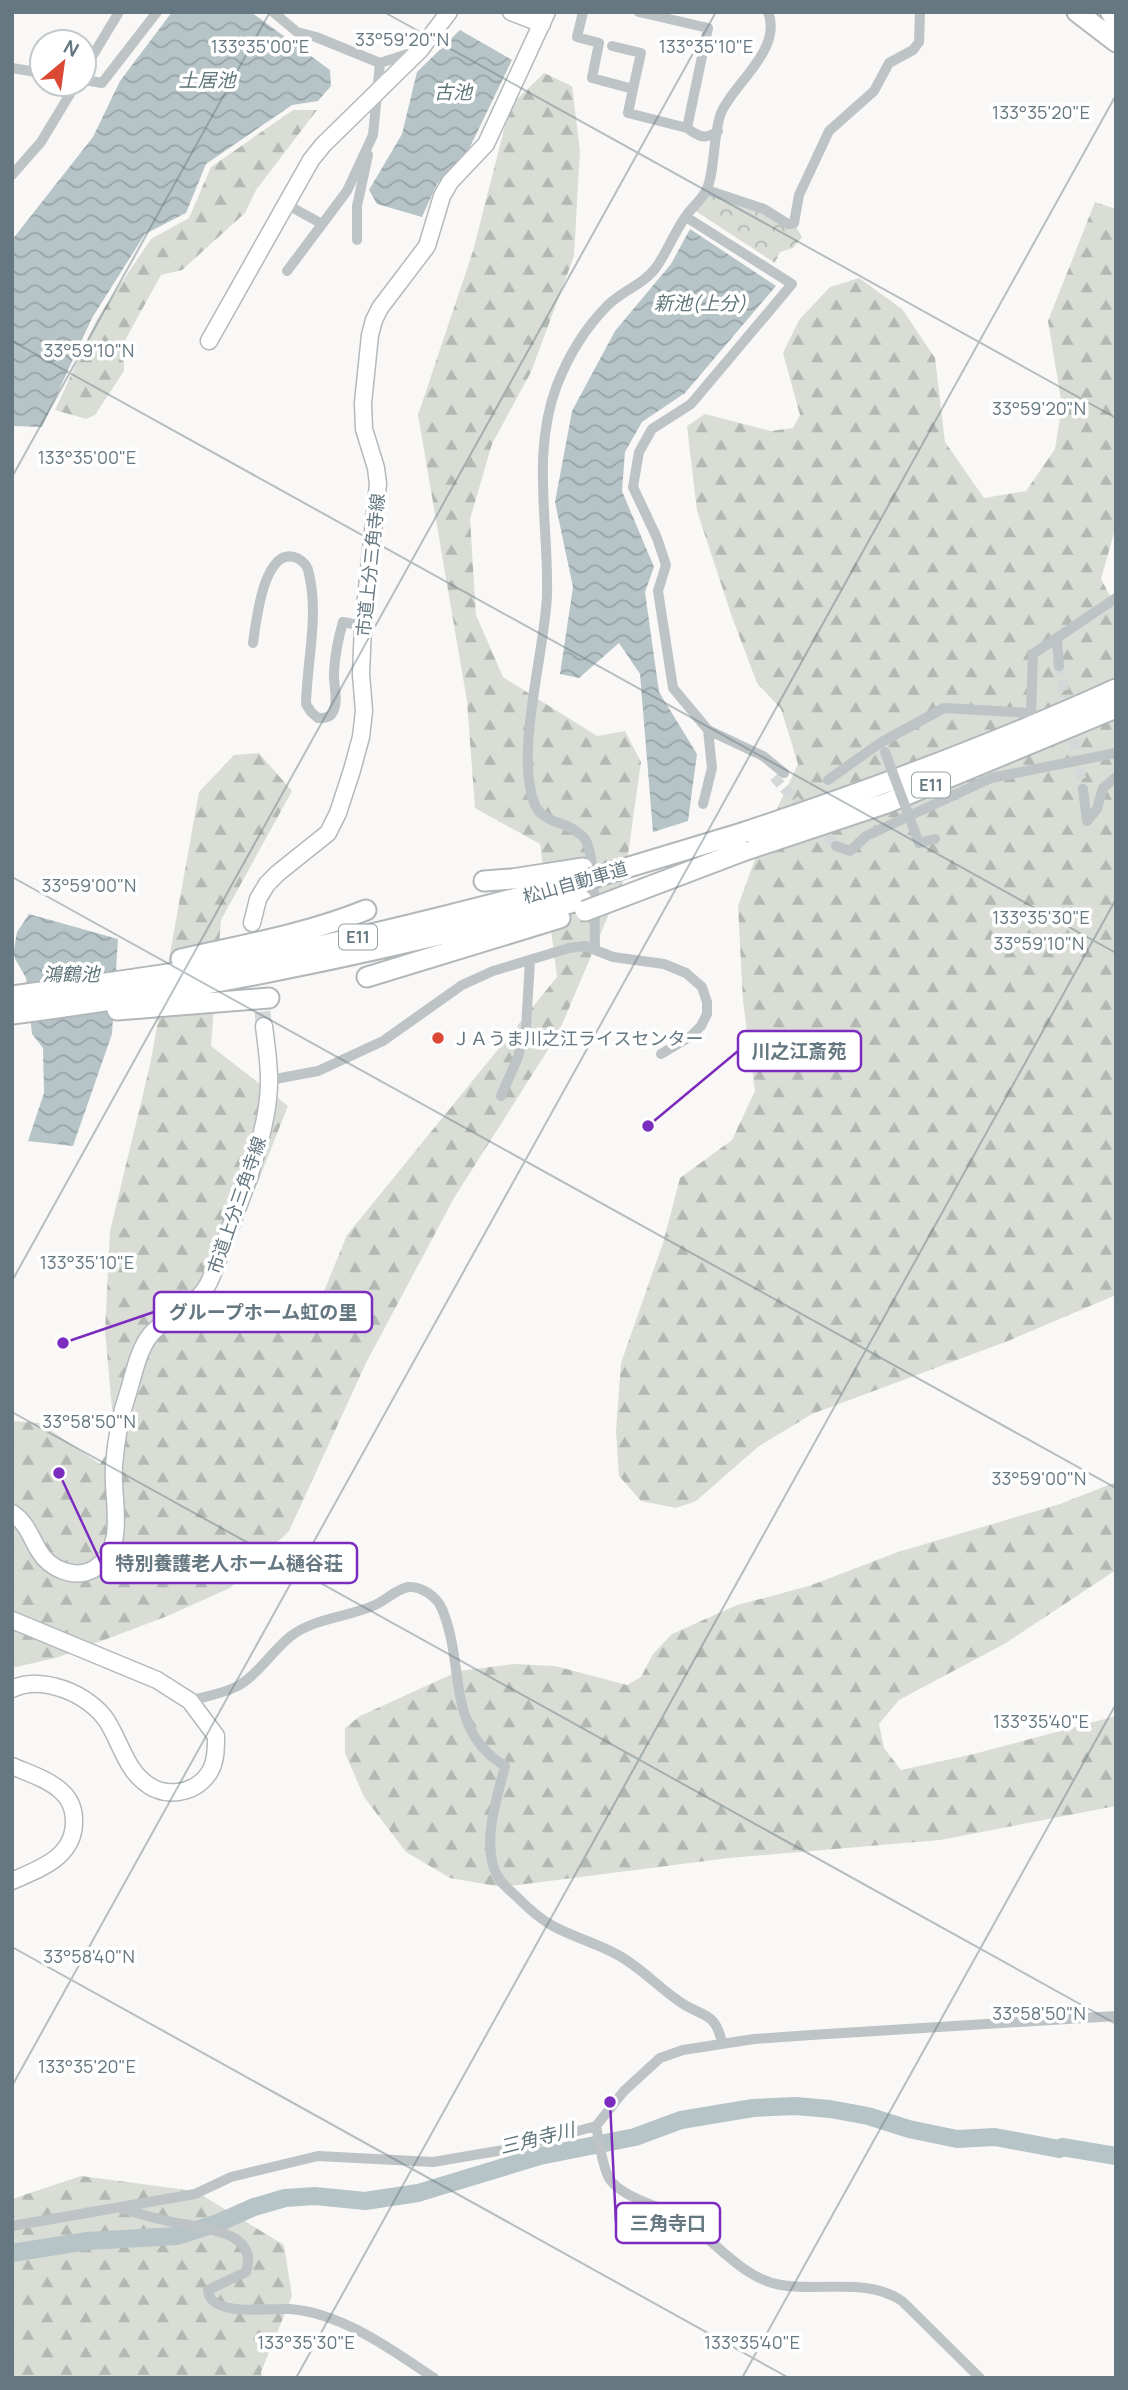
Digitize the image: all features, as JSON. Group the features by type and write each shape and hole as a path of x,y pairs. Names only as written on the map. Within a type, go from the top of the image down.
{"highway":[{"path":"1077,12 1116,42"},
{"name":"E11","path":"744,836 1057,716 1116,689"},
{"name":"E11","path":"744,836 887,803 1116,708"},
{"path":"484,881 584,874 744,836"},
{"path":"367,977 583,906 744,836"},
{"name":"松山自動車道","path":"127,990 439,919 584,874"},
{"name":"松山自動車道","path":"127,990 275,973 583,906"},
{"path":"13,1005 127,990 366,911"},
{"path":"13,1005 127,990 270,998"}],"main road":[{"path":"1110,12 1116,23"}],"street":[{"path":"98,47 119,12"},
{"path":"98,82 102,83 157,12"},
{"path":"273,12 297,32 380,63 420,50"},
{"path":"209,341 311,160 420,50 449,12"},
{"path":"511,12 544,18"},
{"path":"583,12 578,37 599,43 592,78 633,89"},
{"path":"639,12 708,29 687,128"},
{"path":"595,949 591,855 584,838 573,829 544,818 535,805 530,781 528,748 547,594 544,439 547,419 557,386 572,355 608,305 656,269 685,216 707,190 721,114 771,33 768,12"},
{"path":"707,190 764,209 788,224 794,223 799,195 829,131 874,91 889,63 913,50 919,42 920,12"},
{"name":"市道上分三角寺線","path":"252,923 258,898 267,884 328,833 338,813 361,737 364,711 360,674 363,626 378,484 364,429 363,403 374,320 380,308 427,246 442,196 450,182 486,144 544,18"},
{"path":"619,44 641,53 628,113 687,128 700,138 709,137 718,131"},
{"path":"357,240 357,206 373,135 380,63"},
{"path":"12,175 41,142 68,98"},
{"path":"287,271 347,191 373,135"},
{"path":"286,204 322,225"},
{"path":"685,216 792,284 691,404 652,429 639,452 633,487 657,538 666,565 658,591 673,688 708,730 763,756 779,775"},
{"path":"253,643 271,567 279,557 290,555 302,560 309,571 314,640 306,704 318,718 327,718 333,712 335,704 333,676 343,622 363,626"},
{"path":"828,779 944,708 1031,713 1033,654 1116,598"},
{"path":"1057,640 1059,666"},
{"path":"703,804 712,768 708,730"},
{"path":"882,748 919,843 936,839"},
{"path":"836,846 850,851 866,836 991,778 1116,753"},
{"path":"1083,789 1087,821 1097,809 1104,788 1116,777"},
{"path":"270,1080 318,1071 383,1041 463,985 493,971 569,948 585,946 613,957 664,964 686,973 702,987 707,1014 702,1026 662,1054"},
{"path":"501,1096 518,1057 526,1028 530,960"},
{"name":"市道上分三角寺線","path":"12,1513 28,1528 39,1552 60,1570 69,1573 93,1569 109,1556 116,1525 114,1468 117,1441 127,1396 143,1348 152,1333 193,1303 207,1286 234,1218 263,1127 270,1080 264,1026"},
{"path":"190,1701 240,1685 292,1635 374,1605 405,1587 416,1588 432,1595 440,1605 450,1631 464,1715 472,1736 488,1756 505,1766 493,1813 491,1848 494,1870 501,1881 531,1910 553,1926 635,1964 677,2001 712,2018 719,2028 722,2044"},
{"path":"12,1620 157,1680 190,1701 216,1736 214,1763 209,1773 192,1788 171,1793 152,1788 136,1774 108,1722 92,1705 64,1690 38,1682 26,1683 12,1689"},
{"path":"12,1766 62,1791 74,1811 75,1824 74,1834 65,1851 48,1864 12,1881"},
{"path":"12,2226 195,2194 231,2177 318,2157 433,2162 515,2148 596,2126 625,2091 660,2058 683,2050 811,2035 1116,2016"},
{"path":"596,2126 610,2179 624,2192 681,2218 764,2280 780,2285 868,2287 889,2292 902,2301 980,2378"},
{"path":"118,2207 229,2234 246,2250 249,2262 246,2272 208,2290 211,2299 223,2306 249,2311 290,2309 318,2314 355,2330 434,2378"}],"green space":[{"path":"544,73 572,86 580,151 574,256 531,372 492,444 470,519 476,615 503,677 597,736 625,731 641,762 625,876 558,1034 454,1198 366,1363 289,1531 230,1588 165,1617 59,1657 12,1668 12,1421 40,1423 100,1464 115,1441 105,1331 110,1231 150,1065 199,792 234,755 259,753 292,791 221,920 211,1046 288,1106 213,1295 234,1317 322,1296 347,1235 557,977 540,844 475,808 467,701 418,415 473,251 510,106"},
{"path":"293,110 317,110 256,190 245,213 182,270 161,275 123,344 124,371 95,415 86,419 55,410 97,319 151,239 189,218 211,167"},
{"path":"708,193 795,225 802,237 793,248 780,252 775,263 694,210"},
{"path":"1095,202 1116,209 1116,526 1101,579 1116,607 1116,1295 1008,1341 812,1414 759,1446 696,1501 676,1508 641,1501 619,1476 616,1431 621,1363 663,1243 680,1178 732,1140 755,1091 743,1001 738,906 761,843 798,764 781,709 757,683 697,511 687,426 705,414 771,431 793,428 800,415 783,353 799,320 830,287 859,278 902,309 935,358 945,442 984,498 1026,491 1055,449 1062,406 1048,321"},
{"path":"1116,1482 1116,1570 1006,1643 899,1700 879,1724 884,1748 901,1770 974,1754 1116,1716 1116,1806 940,1840 729,1858 502,1887 450,1878 406,1852 364,1797 345,1753 345,1728 360,1716 459,1671 513,1664 555,1666 627,1685 641,1677 653,1654 672,1634 737,1605 809,1586 898,1552 1060,1504"},
{"path":"81,2176 195,2191 284,2245 292,2296 261,2372 262,2378 12,2378 12,2199"}],"water":[{"name":"土居池","path":"172,12 251,12 330,70 331,86 318,101 292,105 206,164 186,213 145,234 92,318 42,427 12,426 12,240 93,137 120,81"},
{"name":"古池","path":"460,30 512,60 470,147 437,184 422,217 377,204 369,190 402,134 417,72"},
{"name":"新池(上分)","path":"690,229 776,286 685,393 642,422 625,452 622,491 654,567 645,592 659,692 697,754 688,821 653,832 640,674 619,643 579,678 560,674 573,587 555,502 572,411 615,331 671,264"},
{"name":"鴻鶴池","path":"29,914 118,939 112,1034 73,1146 28,1141 44,1093 43,1048 32,1034 26,978 13,955 17,932"}],"waterway":[{"name":"三角寺川","path":"12,2253 87,2241 177,2236 285,2198 315,2196 365,2201 418,2193 540,2156 635,2137 681,2120 753,2108 795,2106 830,2109 957,2139 995,2137 1116,2156"}],"tunnel":[{"path":"1059,666 1083,789"},
{"path":"774,777 806,813"},
{"path":"817,825 836,846"},
{"path":"257,964 264,1026"}],"place":[{"name":"ＪＡうま川之江ライスセンター","path":"438,1038"},
{"name":"川之江斎苑","path":"648,1126"},
{"name":"グループホーム虹の里","path":"63,1343"},
{"name":"特別養護老人ホーム樋谷荘","path":"59,1473"},
{"name":"三角寺口","path":"610,2102"}]}
